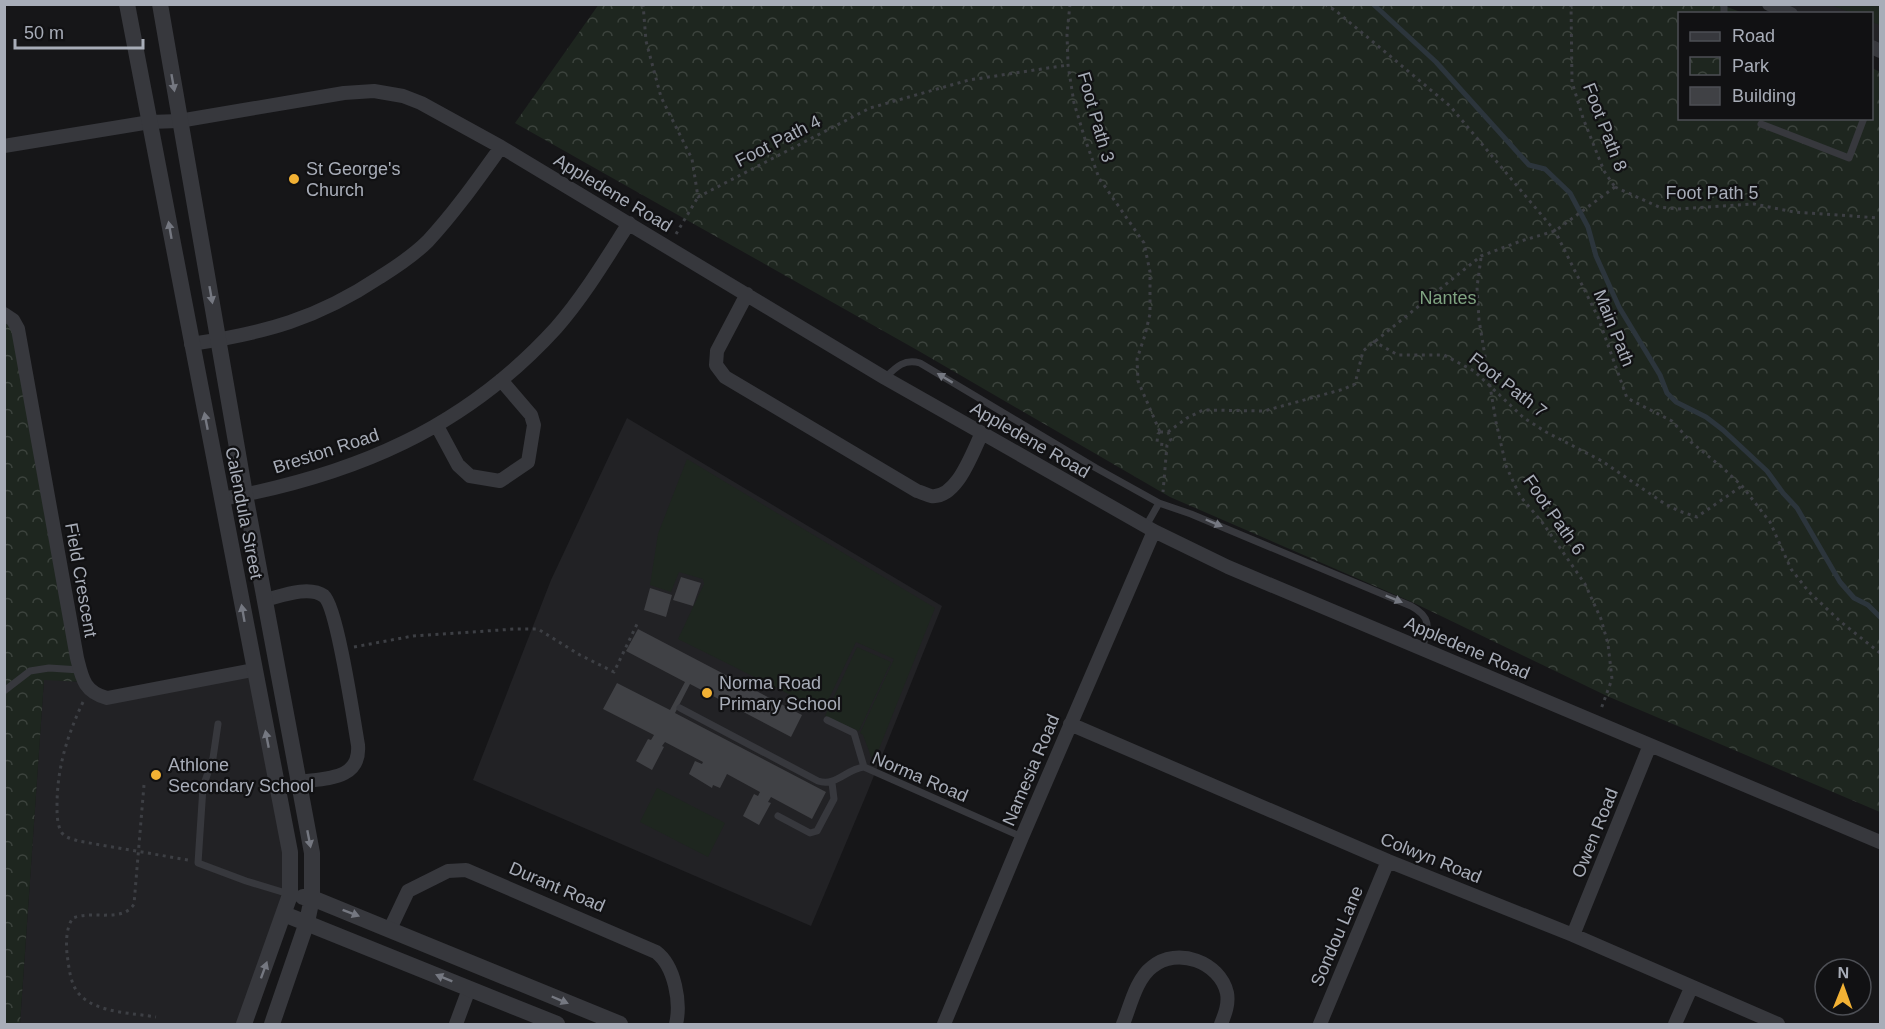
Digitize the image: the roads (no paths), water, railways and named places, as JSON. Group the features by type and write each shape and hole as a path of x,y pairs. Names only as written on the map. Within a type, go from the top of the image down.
{"street":[{"name":"Calendula Street","path":"127,4 253,670 290,852 290,895 244,1024"},
{"name":"Calendula Street","path":"160,4 245,494 312,853 312,898 307,922 272,1024"},
{"path":"1769,4 1787,12"},
{"name":"Appledene Road","path":"4,146 150,122 179,121 344,93 388,92 421,103 501,147 885,378 1150,529 1228,567 1881,842"},
{"path":"191,345 269,329 310,316 356,293 392,270 426,244 501,147"},
{"name":"Breston Road","path":"222,499 342,468 382,453 437,426 479,398 528,357 556,327 586,290 629,224"},
{"path":"747,294 717,351 716,365 725,377 917,491 932,496 947,493 957,483 982,433"},
{"name":"Field Crescent","path":"4,314 13,321 18,329 80,670 89,690 107,698 253,670"},
{"path":"437,426 459,465 470,476 500,481 528,462 534,425 531,415 501,380"},
{"name":"Namesia Road","path":"944,1024 1150,529"},
{"name":"Calendula Street","path":"265,600 308,591 324,596 330,605 358,745 357,759 353,767 342,775 298,782"},
{"name":"Colwyn Road","path":"1070,724 1388,861 1573,935 1778,1024"},
{"name":"Owen Road","path":"1573,935 1650,745"},
{"name":"Sondou Lane","path":"1320,1024 1388,861"},
{"name":"Durant Road","path":"390,928 408,891 448,871 466,870 657,952 665,960 679,999 676,1024"},
{"path":"290,895 312,898 390,928 620,1024"},
{"path":"284,914 556,1024"},
{"path":"1123,1024 1143,977 1153,966 1169,959 1185,957 1208,964 1220,977 1227,993 1227,1010 1221,1024"},
{"path":"521,1010 531,987"},
{"path":"1676,1024 1691,988"},
{"path":"456,1024 469,989"}],"lane":[{"path":"1761,124 1849,158 1863,120"},
{"path":"885,378 903,363 909,361 920,363 1096,468 1159,502 1191,513 1419,611 1427,623 1422,649"},
{"path":"1150,529 1159,502"},
{"path":"4,691 30,671 49,668 80,670"},
{"path":"680,708 818,781 832,783 834,799 817,831 810,832 778,816"},
{"path":"827,720 854,733 858,740 864,767"},
{"path":"218,724 213,758 202,795 198,863 290,895"},
{"name":"Norma Road","path":"832,783 853,769 864,767 1022,837"}],"waterway":[{"path":"1373,4 1436,62 1529,165 1545,169 1570,193 1588,227 1596,256 1619,307 1660,375 1667,393 1676,402 1706,417 1723,430 1767,471 1797,508 1840,582 1854,598 1868,605 1880,617"}],"place":[{"name":"St George's Church","path":"294,179"},
{"name":"Norma Road Primary School","path":"707,693"},
{"name":"Athlone Secondary School","path":"156,775"}],"park label":[{"name":"Nantes","path":"1448,298"}]}
